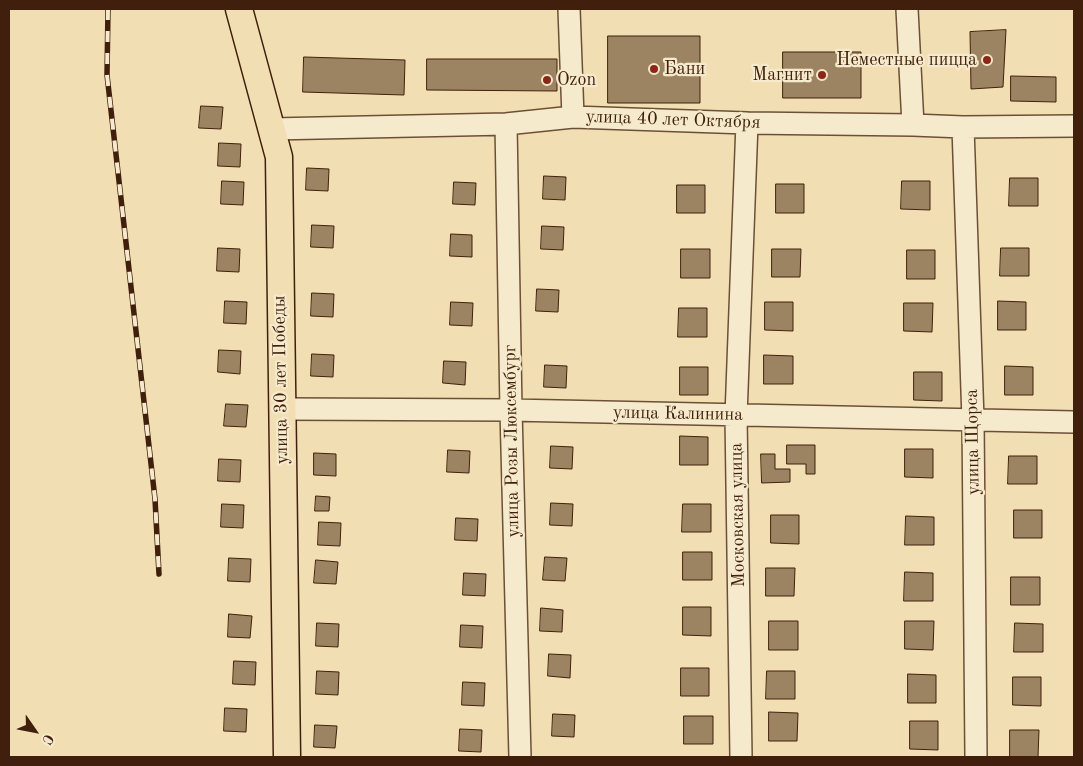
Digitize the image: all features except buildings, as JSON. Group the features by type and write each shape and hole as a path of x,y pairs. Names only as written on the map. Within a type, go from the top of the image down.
{"main road":[{"name":"улица 30 лет Победы","path":"239,9 279,157 287,757"}],"street":[{"path":"569,9 573,117"},
{"path":"907,9 913,125"},
{"name":"улица 40 лет Октября","path":"272,129 506,124 573,117 747,123 963,127 1074,126"},
{"name":"Московская улица","path":"741,757 736,416 747,123"},
{"name":"улица Розы Люксембург","path":"506,124 520,757"},
{"name":"улица Щорса","path":"963,127 973,420 976,757"},
{"name":"улица Калинина","path":"282,409 511,410 1074,422"}],"railway":[{"path":"108,9 107,75 155,499 159,574"}],"place":[{"name":"Неместные пицца","path":"987,60"},
{"name":"Бани","path":"654,69"},
{"name":"Магнит","path":"822,75"},
{"name":"Ozon","path":"547,80"}]}
